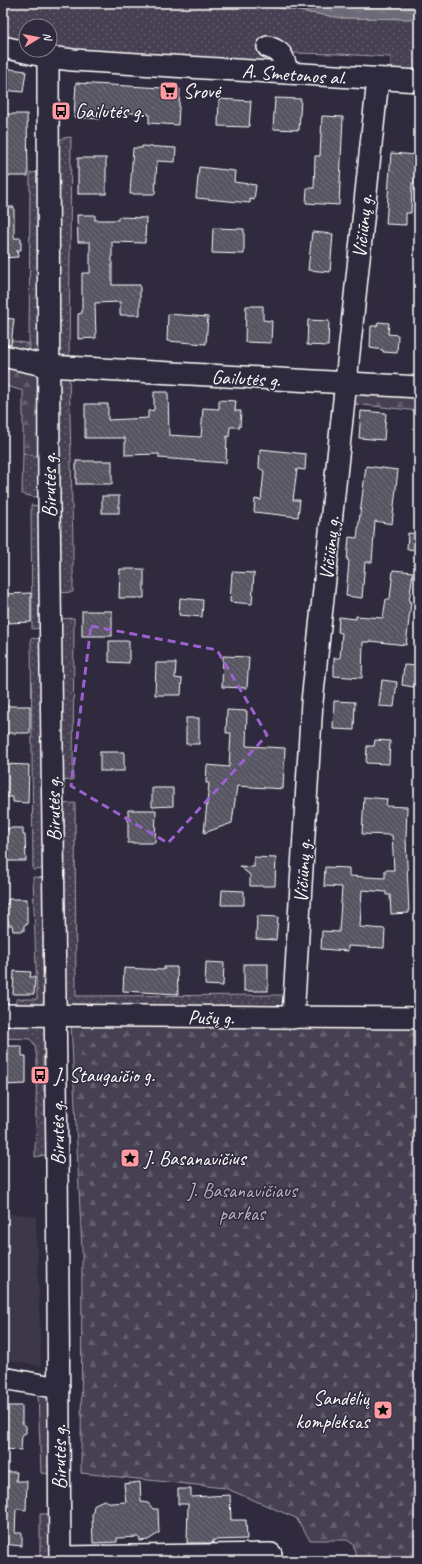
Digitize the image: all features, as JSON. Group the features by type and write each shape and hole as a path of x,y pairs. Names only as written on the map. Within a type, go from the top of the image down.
{"street":[{"name":"A. Smetonos al.","path":"3,47 18,50"},
{"path":"268,47 279,51 288,73"},
{"name":"Birutės g.","path":"48,58 49,503 60,1559"},
{"name":"A. Smetonos al.","path":"58,58 419,81"},
{"name":"Vičiūnų g.","path":"294,1018 312,702 378,79"},
{"name":"Gailutės g.","path":"3,356 48,366 419,387"},
{"name":"Pušų g.","path":"3,1015 419,1018"},
{"path":"3,1378 59,1388"},
{"path":"60,1559 271,1554"}],"highlighted area":[{"path":"91,626 217,650 267,735 168,843 71,786"}],"shaded area":[{"path":"3,1213 36,1216 41,1366 3,1359"}],"green space":[{"path":"3,3 249,3 342,18 419,19 419,74 391,72 391,57 289,53 271,44 264,64 58,49 58,18 18,18 18,42 3,39"},
{"path":"71,137 69,363 59,362 56,143 63,138"},
{"path":"40,172 42,353 29,355 30,173"},
{"path":"3,339 30,344 29,355 3,350"},
{"path":"3,362 39,369 43,458 23,453 23,391 3,385"},
{"path":"69,372 73,592 57,593 57,374"},
{"path":"358,393 419,396 419,411 354,404 355,395"},
{"path":"23,453 43,458 39,496 34,497 22,494"},
{"path":"31,505 40,506 45,624 40,628 32,629"},
{"path":"74,618 73,780 59,781 57,619"},
{"path":"31,638 40,639 43,869 33,870"},
{"path":"75,803 76,996 285,995 282,1008 65,1008 59,804"},
{"path":"33,877 47,878 47,1006 16,1009 16,999 37,999"},
{"path":"3,1021 46,1024 49,1038 43,1059 43,1087 49,1110 50,1154 35,1157 37,1061 35,1045 30,1039 3,1038"},
{"name":"J. Basanavičiaus parkas","path":"71,1023 419,1024 419,1561 357,1561 353,1544 347,1540 310,1540 296,1518 225,1488 81,1473 82,1251"},
{"path":"48,1393 50,1398 50,1474 41,1473 38,1394"},
{"path":"40,1514 52,1514 53,1561 40,1561"}],"water":[{"path":"249,3 419,3 419,19 342,18"}],"building":[{"path":"3,68 26,71 23,92 3,90"},
{"path":"76,83 180,89 178,125 149,123 149,114 100,111 99,119 74,117"},
{"path":"275,98 301,99 299,130 273,129"},
{"path":"219,99 251,101 249,127 218,126"},
{"path":"3,114 27,114 28,176 3,176"},
{"path":"322,116 343,117 339,205 306,203 307,188 314,188 315,156 320,156"},
{"path":"142,146 176,148 175,162 157,161 155,194 130,194 133,148 142,148"},
{"path":"391,153 418,155 416,183 412,183 411,213 406,213 406,225 386,224"},
{"path":"78,158 106,158 106,194 78,194"},
{"path":"199,167 235,171 234,182 256,185 254,200 250,199 250,203 196,198"},
{"path":"3,207 14,207 14,238 21,238 21,250 17,250 18,257 3,258"},
{"path":"77,215 95,215 95,220 118,220 118,217 146,218 145,243 112,242 112,285 140,285 140,315 120,315 120,302 95,303 96,338 78,339 78,314 82,313 82,273 90,273 90,242 78,242"},
{"path":"213,228 244,229 244,254 212,253"},
{"path":"312,232 333,234 330,272 308,270"},
{"path":"246,306 263,306 263,320 272,321 271,343 245,342"},
{"path":"168,314 208,317 206,344 167,341"},
{"path":"3,318 14,319 11,345 3,344"},
{"path":"308,320 329,321 328,346 307,345"},
{"path":"378,322 389,323 388,334 398,335 397,353 383,352 383,350 370,348 371,326 377,326"},
{"path":"154,392 168,392 169,435 201,437 203,408 219,409 219,400 236,401 235,411 241,411 240,427 230,427 229,437 227,436 226,463 159,458 159,454 125,455 125,438 85,438 85,404 108,404 108,420 148,418 148,411 154,410"},
{"path":"361,411 386,413 384,440 359,438"},
{"path":"260,449 306,454 305,470 297,469 293,500 300,500 298,517 254,512 255,499 261,500 264,471 259,468"},
{"path":"76,461 112,461 112,484 76,484"},
{"path":"366,466 398,470 392,524 375,521 372,562 365,562 362,598 346,596 349,561 347,560 349,537 357,538"},
{"path":"102,496 119,496 119,513 102,513"},
{"path":"408,533 419,534 419,550 407,549"},
{"path":"120,569 144,569 144,598 119,598"},
{"path":"393,570 413,572 406,645 370,641 363,642 362,678 334,676 334,658 340,658 342,633 338,632 339,617 356,619 356,616 383,618 386,599 390,599"},
{"path":"232,572 254,573 252,604 230,602"},
{"path":"31,593 31,622 6,623 5,594"},
{"path":"180,598 203,600 202,617 179,615"},
{"path":"82,611 112,611 112,636 82,636"},
{"path":"109,641 129,641 129,663 109,662"},
{"path":"223,656 249,657 247,688 222,687"},
{"path":"156,663 176,663 175,678 182,679 181,695 155,695"},
{"path":"404,665 419,666 419,688 402,685"},
{"path":"382,680 397,682 394,707 379,706"},
{"path":"334,701 355,702 354,730 333,729"},
{"path":"5,706 30,706 30,733 5,733"},
{"path":"227,710 247,711 246,746 285,748 283,789 237,786 232,823 204,833 209,783 206,783 207,765 229,767 231,733 226,733"},
{"path":"186,718 199,718 199,744 186,744"},
{"path":"375,740 390,741 389,764 366,763 367,746 374,746"},
{"path":"100,752 124,752 124,771 100,771"},
{"path":"3,764 29,765 28,803 13,802 13,797 3,797"},
{"path":"152,788 173,788 173,806 152,807"},
{"path":"364,797 387,799 386,806 407,807 406,839 409,913 391,914 390,895 386,895 386,892 362,890 360,927 385,929 384,948 348,946 348,951 321,949 322,931 339,932 342,887 324,886 325,867 349,868 349,876 385,878 385,870 394,870 392,835 362,834"},
{"path":"128,810 156,810 155,843 128,843"},
{"path":"7,828 23,828 23,835 25,835 26,861 7,861 7,844 3,844 3,831 7,831"},
{"path":"254,857 276,858 275,886 250,886 250,875 239,866 254,867"},
{"path":"222,890 244,891 244,905 221,905"},
{"path":"8,899 27,899 27,925 24,925 24,931 13,931 12,925 8,925 8,920 3,920 3,904 8,904"},
{"path":"257,916 278,917 276,940 256,939"},
{"path":"206,962 224,963 223,986 205,985"},
{"path":"244,964 268,964 268,991 244,991"},
{"path":"164,967 177,967 178,994 123,991 124,968 164,970"},
{"path":"14,971 31,972 30,977 35,977 34,994 13,994"},
{"path":"3,1046 22,1046 22,1056 26,1056 26,1084 3,1085"},
{"path":"3,1406 22,1406 22,1423 26,1426 26,1433 22,1435 21,1450 3,1449"},
{"path":"3,1472 17,1472 16,1481 27,1481 26,1510 16,1509 15,1533 22,1533 22,1546 3,1544"},
{"path":"140,1482 141,1502 148,1503 153,1509 158,1509 159,1533 148,1540 140,1541 139,1537 117,1538 117,1542 93,1543 92,1515 95,1504 104,1500 112,1503 126,1502 124,1484"},
{"path":"178,1489 191,1489 191,1497 230,1495 231,1520 246,1520 247,1539 213,1540 213,1543 187,1543 188,1504 178,1504"}],"place":[{"name":"Srovė","path":"169,91"},
{"name":"Gailutės g.","path":"61,111"},
{"name":"J. Staugaičio g.","path":"40,1075"},
{"name":"J. Basanavičius","path":"130,1158"},
{"name":"Sandėlių kompleksas","path":"383,1410"}]}
